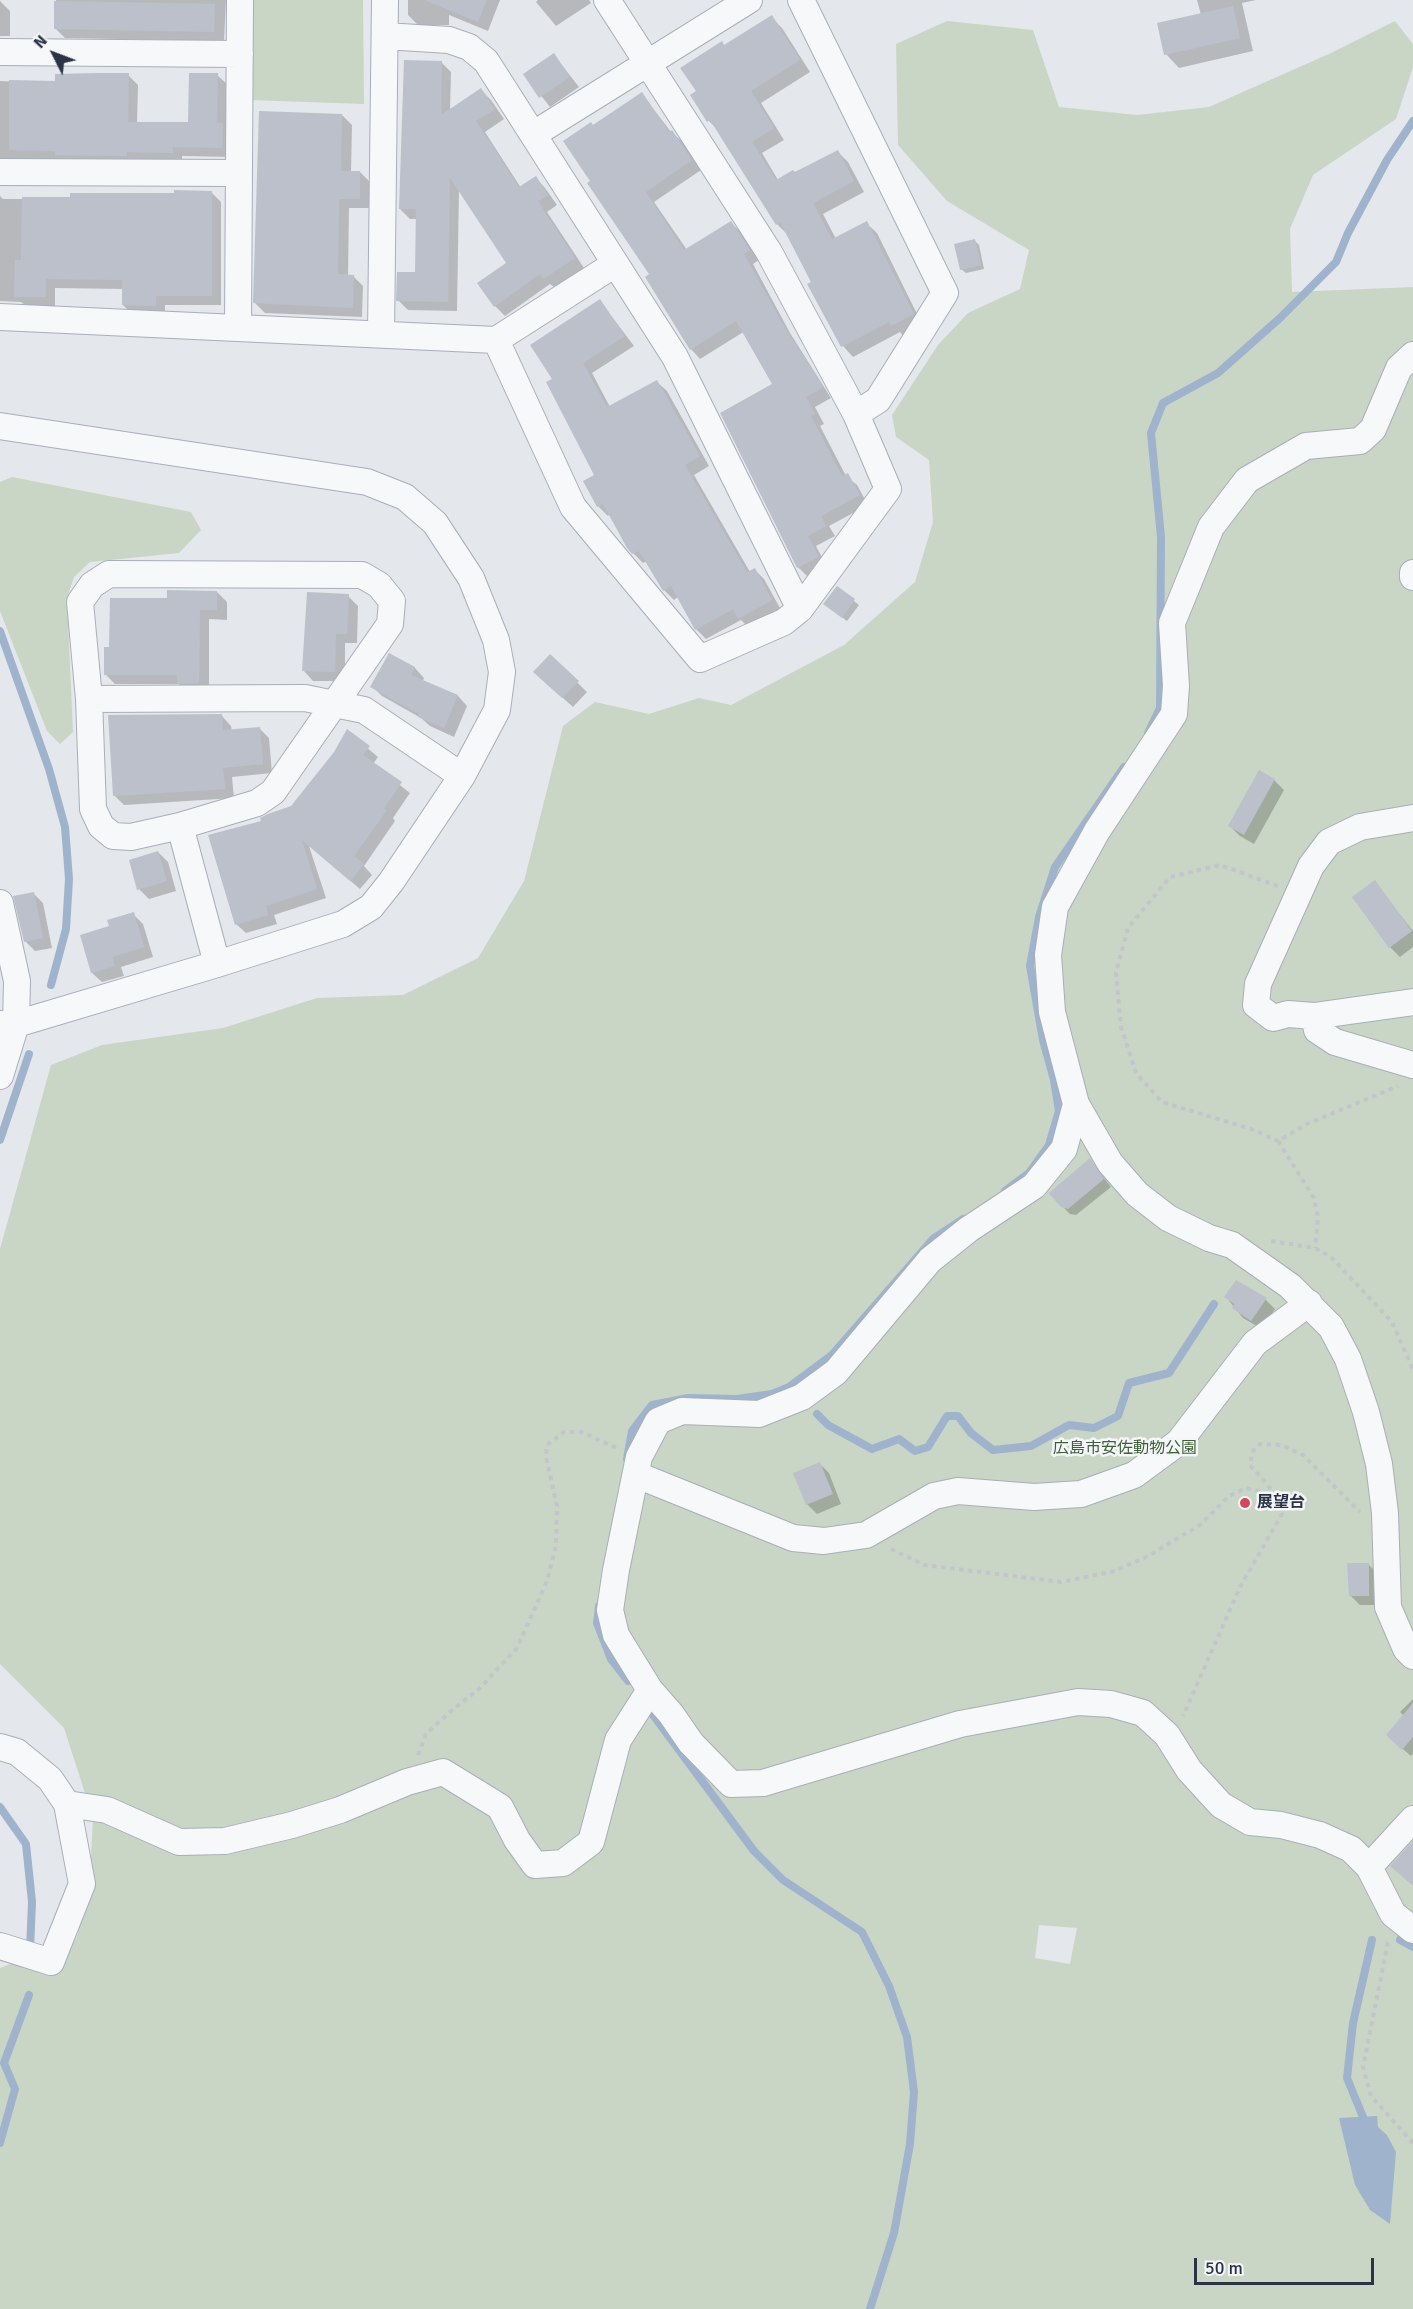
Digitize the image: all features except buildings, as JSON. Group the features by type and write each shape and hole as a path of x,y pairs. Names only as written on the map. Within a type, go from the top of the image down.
{"street":[{"path":"238,328 240,0"},
{"path":"381,334 385,0"},
{"path":"496,340 573,507 700,659 784,622 800,609 888,489 856,414 769,252 607,0"},
{"path":"534,134 749,0"},
{"path":"801,0 945,293 878,400 856,414"},
{"path":"385,36 449,40 469,47 486,61 675,357 800,609"},
{"path":"0,52 240,54"},
{"path":"0,172 239,174"},
{"path":"0,317 496,340 615,264"},
{"path":"1413,355 1400,368 1373,429 1360,441 1306,446 1247,480 1211,527 1172,623 1176,686 1174,714 1097,831 1055,907 1047,955 1052,1012 1076,1104 1110,1163 1137,1194 1168,1218 1209,1238 1232,1245 1309,1304 1331,1327 1348,1359 1366,1412 1379,1464 1385,1512 1388,1607 1406,1649 1413,1656"},
{"path":"0,426 367,482 405,497 435,523 471,578 496,640 502,672 497,710 462,776 391,882 371,907 343,924 217,964 8,1024"},
{"path":"109,574 362,575 380,585 392,601 390,624 334,704 273,792 256,803 180,826 131,837 113,836 101,825 93,809 89,699 80,602 92,585 109,574"},
{"path":"89,699 304,698 364,710 462,776"},
{"path":"1413,818 1360,827 1329,843 1311,866 1258,984 1256,1005 1273,1018 1288,1014 1314,1016 1413,1002"},
{"path":"180,826 217,964"},
{"path":"0,903 16,981 0,1076"},
{"path":"1314,1016 1317,1030 1335,1042 1410,1074"},
{"path":"1076,1104 1064,1149 1034,1186 969,1229 930,1260 836,1372 802,1397 759,1414 682,1411 658,1421 644,1444 616,1570 610,1610 616,1635 650,1690 671,1714 691,1743 731,1784 763,1783 960,1724 1078,1702 1111,1704 1143,1713 1167,1735 1189,1770 1221,1804 1250,1822 1281,1824 1320,1834 1351,1849 1369,1867 1393,1914 1413,1930"},
{"path":"637,1475 793,1538 824,1542 866,1535 934,1496 958,1491 1034,1497 1081,1494 1134,1475 1179,1442 1255,1343 1309,1304"},
{"path":"67,1803 107,1809 179,1842 225,1840 267,1833 321,1816 407,1782 443,1772 501,1807 518,1840 535,1865 563,1863 591,1842 618,1740 650,1690"},
{"path":"0,1747 17,1752 50,1779 67,1803 82,1884 51,1962 0,1946"},
{"path":"1369,1867 1413,1819"}],"path":[{"path":"1299,894 1220,865 1170,877 1128,928 1116,973 1121,1027 1136,1073 1162,1102 1251,1129 1278,1142 1314,1198 1318,1217 1314,1248"},
{"path":"1278,1142 1307,1124 1410,1074"},
{"path":"1232,1245 1266,1241 1314,1248 1332,1257 1392,1322 1413,1370"},
{"path":"407,1782 426,1734 479,1689 517,1648 547,1581 556,1545 557,1506 546,1457 548,1445 564,1432 581,1432 613,1446"},
{"path":"1267,1497 1271,1489 1250,1465 1252,1452 1260,1444 1281,1445 1303,1455 1357,1509"},
{"path":"866,1535 907,1559 924,1565 1061,1582 1115,1571 1148,1556 1200,1525 1230,1496 1246,1488 1267,1497 1276,1503 1282,1514 1240,1587 1182,1719 1167,1735"},
{"path":"1393,1914 1363,2067 1371,2096 1413,2143"}],"green space":[{"path":"252,0 363,0 364,104 249,100"},
{"name":"広島市安佐動物公園","path":"947,21 1033,30 1059,107 1137,115 1209,107 1331,53 1395,21 1413,44 1413,67 1396,119 1313,175 1290,229 1292,292 1413,287 1413,2309 0,2309 0,1968 76,1939 89,1897 93,1818 64,1728 0,1664 0,1249 51,1065 102,1045 223,1028 317,998 403,995 478,958 524,881 563,726 595,702 649,714 699,698 731,705 844,645 915,582 933,522 929,460 896,437 892,415 938,345 968,313 1020,289 1029,250 947,201 898,145 896,44","holes":["1039,1925 1077,1928 1070,1964 1035,1958"]},
{"path":"12,477 191,512 201,530 179,553 90,562 74,577 67,598 73,732 60,744 47,731 0,611 0,482"}],"water":[{"path":"1377,2116 1378,2127 1387,2135 1396,2152 1390,2224 1370,2210 1355,2185 1339,2118"}],"waterway":[{"path":"1148,733 1160,708 1161,537 1151,433 1163,403 1218,373 1280,318 1336,262 1348,233 1387,160 1413,121"},
{"path":"0,631 49,769 65,827 69,879 66,929 51,985"},
{"path":"1005,1191 1029,1173 1049,1145 1059,1111 1030,966 1039,917 1055,867 1124,767"},
{"path":"0,1140 29,1054"},
{"path":"627,1459 632,1431 652,1405 688,1398 737,1399 772,1394 789,1387 832,1355 934,1238 963,1219"},
{"path":"817,1414 828,1425 872,1449 899,1439 915,1451 928,1447 947,1416 958,1416 971,1433 993,1450 1031,1446 1069,1425 1094,1428 1118,1416 1129,1383 1169,1373 1214,1304"},
{"path":"599,1606 597,1623 611,1659 628,1681"},
{"path":"648,1708 754,1851 783,1880 862,1932 889,1986 907,2037 914,2092 910,2144 894,2233 870,2309"},
{"path":"0,1807 26,1844 32,1902 30,1950"},
{"path":"1363,2117 1347,2078 1353,2023 1372,1940"},
{"path":"1400,1940 1413,1947"},
{"path":"0,2143 15,2089 4,2063 29,1995"}],"place":[{"name":"展望台","path":"1245,1503"}]}
